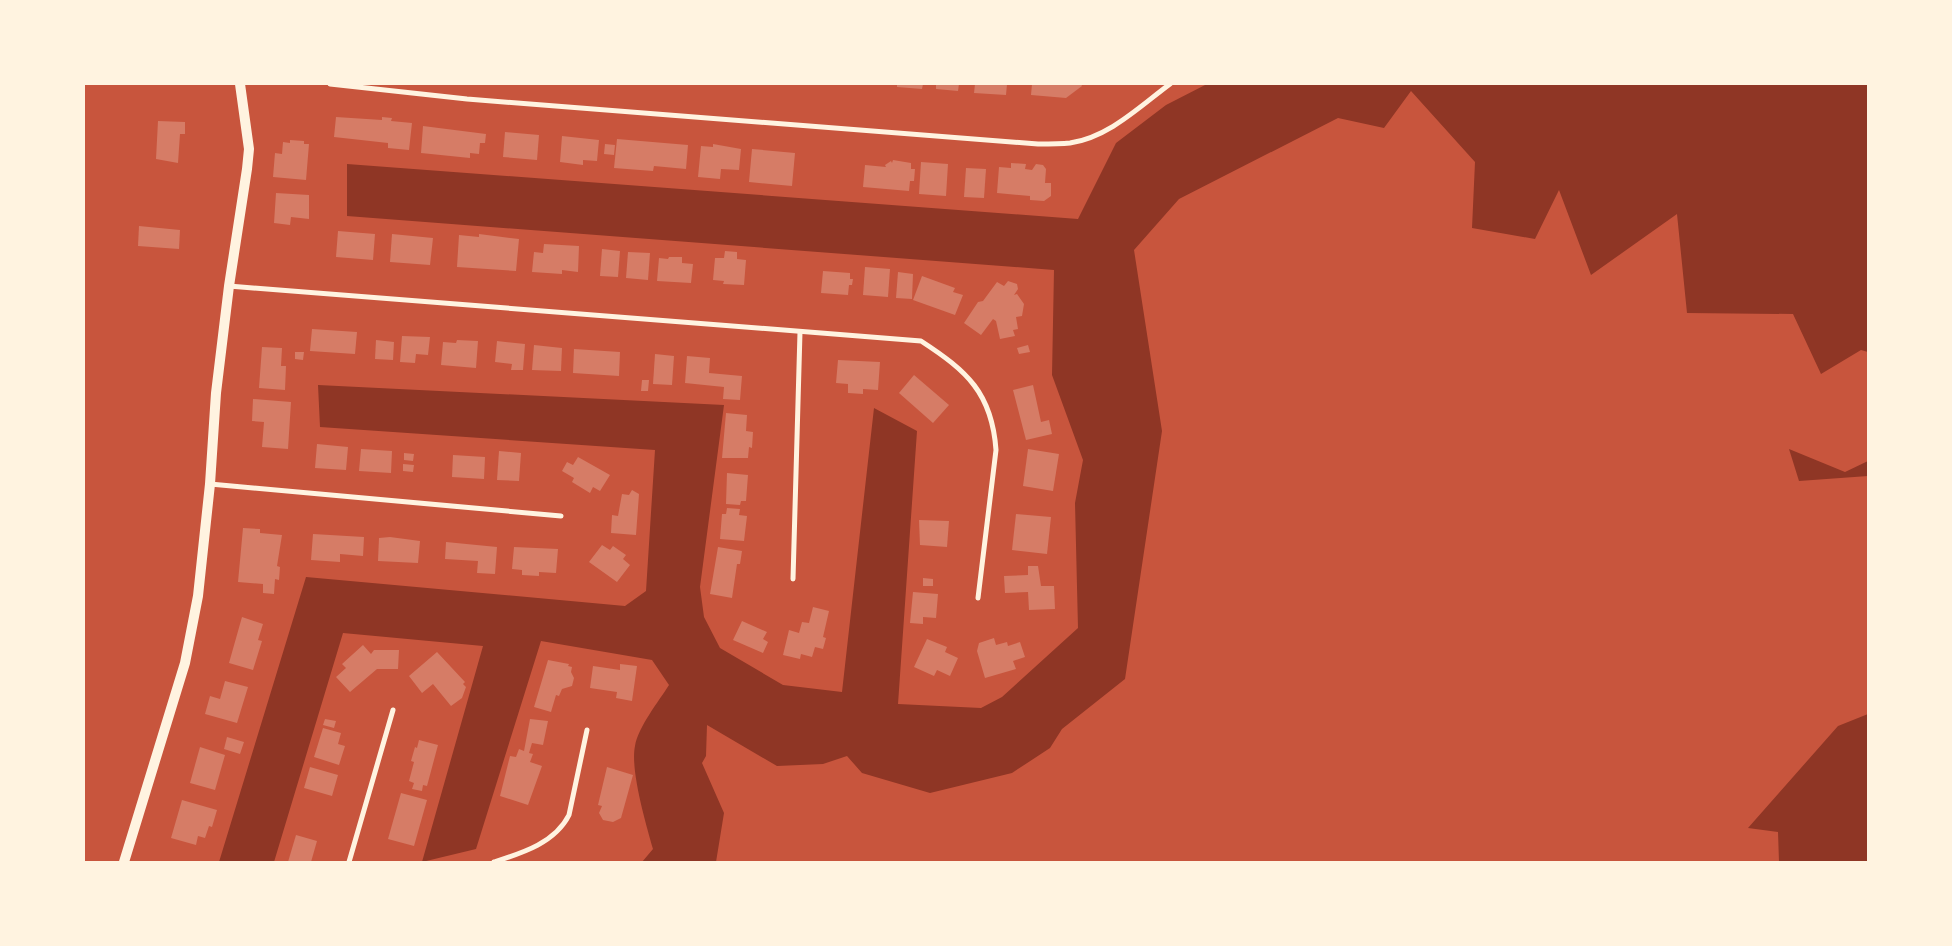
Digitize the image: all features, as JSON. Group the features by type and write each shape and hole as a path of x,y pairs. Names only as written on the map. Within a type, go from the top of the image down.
{"main road":[{"path":"124,862 185,663 198,596 210,484 216,393 249,149 240,84"}],"street":[{"path":"330,84 477,100 1038,144 1070,143 1094,136 1116,126 1170,84"},
{"path":"229,286 921,341 944,356 966,376 980,392 990,410 996,450 978,598"},
{"path":"793,579 800,332"},
{"path":"210,484 561,516"},
{"path":"349,862 393,710"},
{"path":"494,862 546,841 563,828 570,816 587,730"}],"shaded area":[{"path":"1207,84 1868,84 1868,352 1861,350 1821,374 1793,314 1687,313 1677,214 1591,275 1559,190 1535,239 1472,228 1475,162 1411,91 1384,128 1338,118 1179,199 1134,250 1162,431 1125,679 1062,729 1050,748 1012,773 930,793 862,773 847,756 823,764 777,766 707,725 706,756 702,763 724,813 716,862 642,862 653,849 637,783 634,756 635,746 644,723 669,685 652,660 541,641 476,849 422,862 483,646 343,633 274,862 219,862 306,577 625,606 646,591 655,450 320,427 318,385 724,405 700,587 704,617 720,648 783,685 842,692 874,408 917,431 898,704 981,708 1002,697 1078,628 1075,503 1083,460 1052,375 1054,270 347,216 347,164 1078,219 1116,143 1166,105"},
{"path":"1789,449 1845,472 1868,461 1868,476 1799,481"},
{"path":"1868,714 1868,862 1779,862 1778,832 1748,828 1838,726"}],"building":[{"path":"897,84 923,84 922,89 897,87"},
{"path":"936,84 959,84 958,91 936,89"},
{"path":"975,84 1007,84 1006,95 974,93"},
{"path":"1032,84 1081,84 1082,86 1066,98 1031,95"},
{"path":"336,117 382,120 382,117 392,118 391,121 412,123 409,150 388,148 388,143 334,137"},
{"path":"158,121 185,122 185,134 180,134 178,163 156,159"},
{"path":"423,126 486,134 485,143 480,143 479,154 470,153 470,158 421,153"},
{"path":"505,132 539,135 537,160 503,157"},
{"path":"562,136 599,140 597,161 583,160 583,165 560,162"},
{"path":"617,139 688,145 686,169 654,166 653,171 614,168"},
{"path":"290,140 304,141 304,144 309,144 306,180 273,177 275,153 282,154 283,142 290,143"},
{"path":"605,144 615,145 614,155 604,154"},
{"path":"713,144 741,149 739,170 721,169 720,179 698,177 701,146 713,147"},
{"path":"752,149 795,153 792,186 749,182"},
{"path":"893,160 911,163 911,169 915,169 914,181 910,181 909,191 863,187 865,165 886,167 885,165 891,161 892,163"},
{"path":"921,162 948,164 946,196 919,194"},
{"path":"1011,163 1026,164 1025,169 1032,170 1036,164 1043,165 1046,169 1045,183 1051,183 1051,196 1044,201 1030,200 1030,196 997,193 999,167 1011,168"},
{"path":"966,168 986,169 984,198 964,197"},
{"path":"276,193 309,195 309,219 291,217 290,225 274,223"},
{"path":"139,226 180,230 179,249 138,246"},
{"path":"338,231 375,234 373,260 336,257"},
{"path":"392,234 433,238 430,265 390,262"},
{"path":"479,234 519,239 516,271 457,267 459,235 479,237"},
{"path":"544,244 579,246 578,272 562,270 562,274 532,272 534,252 543,253"},
{"path":"602,249 620,251 618,277 600,276"},
{"path":"725,251 737,252 737,259 746,260 744,285 723,284 724,281 713,280 715,258 724,258"},
{"path":"628,252 650,253 648,280 626,278"},
{"path":"669,257 682,257 682,263 693,264 691,283 657,281 659,258 668,259"},
{"path":"865,267 890,269 888,297 863,295"},
{"path":"823,271 850,273 850,279 853,279 852,285 849,285 848,295 821,293"},
{"path":"898,272 913,274 912,299 896,298"},
{"path":"922,276 955,288 953,292 963,295 955,315 913,300"},
{"path":"1008,281 1017,284 1018,289 1014,295 1017,294 1024,304 1022,316 1016,317 1018,329 1013,330 1015,336 1000,339 996,321 993,319 981,335 964,323 978,302 983,301 997,282 1004,286"},
{"path":"312,329 357,332 355,354 310,351"},
{"path":"402,336 430,337 428,355 416,354 415,363 400,362"},
{"path":"376,340 394,342 393,360 375,359"},
{"path":"457,340 478,341 476,368 441,365 443,342 456,343"},
{"path":"497,341 525,344 523,370 511,370 512,364 495,362"},
{"path":"534,345 562,348 561,371 532,370"},
{"path":"1028,345 1030,352 1019,354 1017,348"},
{"path":"262,347 282,348 281,366 286,366 285,390 259,388"},
{"path":"574,349 620,352 619,376 573,373"},
{"path":"295,352 304,352 303,360 295,359"},
{"path":"655,354 674,356 672,385 653,384"},
{"path":"687,356 710,358 709,373 742,376 740,400 723,399 724,387 685,383"},
{"path":"838,360 880,362 878,390 863,389 863,394 848,393 848,384 836,383"},
{"path":"914,375 949,405 933,423 899,393"},
{"path":"642,380 649,380 648,391 641,391"},
{"path":"1033,385 1041,422 1049,420 1052,434 1026,440 1013,390"},
{"path":"253,399 291,402 288,449 262,447 264,422 252,421"},
{"path":"726,413 747,415 746,431 753,432 752,448 749,447 748,458 722,458"},
{"path":"317,444 348,447 346,470 315,468"},
{"path":"361,449 392,451 391,473 359,471"},
{"path":"1028,449 1059,454 1053,491 1023,486"},
{"path":"499,451 521,453 519,481 497,480"},
{"path":"404,453 414,454 413,461 404,460"},
{"path":"453,455 485,457 484,479 452,477"},
{"path":"578,457 610,475 600,491 593,487 590,493 572,482 574,478 562,471 567,462 573,465"},
{"path":"403,464 414,465 413,472 403,471"},
{"path":"727,473 748,475 746,501 741,501 740,505 726,504"},
{"path":"632,490 639,494 636,535 611,533 612,515 618,516 622,494 629,495"},
{"path":"727,508 740,509 739,515 747,516 744,541 720,539 722,514 726,514"},
{"path":"1016,514 1051,517 1047,554 1012,550"},
{"path":"919,520 949,521 947,547 920,545"},
{"path":"243,528 260,529 260,533 282,535 277,566 280,567 279,580 275,579 274,594 263,593 263,584 238,582"},
{"path":"313,534 364,537 363,556 340,554 340,562 311,560"},
{"path":"390,537 420,541 418,563 378,561 379,538"},
{"path":"446,542 497,547 495,574 477,573 478,561 445,559"},
{"path":"602,545 610,550 613,546 626,555 623,559 630,565 617,582 589,562"},
{"path":"514,547 558,549 556,573 539,572 539,576 522,575 522,570 512,569"},
{"path":"718,547 742,551 740,564 737,564 732,598 710,594"},
{"path":"1028,566 1038,566 1041,586 1054,586 1055,609 1029,610 1028,592 1005,593 1004,576 1028,575"},
{"path":"923,578 933,579 933,586 923,586"},
{"path":"913,592 938,594 936,618 923,617 923,624 910,623"},
{"path":"813,607 829,611 823,637 826,638 823,649 815,647 812,657 801,654 800,659 783,655 789,630 799,633 802,622 809,623"},
{"path":"242,617 263,624 258,640 262,641 253,670 229,663"},
{"path":"742,621 767,632 763,639 768,642 763,653 733,640"},
{"path":"994,638 996,645 1007,642 1008,646 1020,642 1025,657 1013,661 1016,669 985,678 977,651 979,643"},
{"path":"927,639 947,647 945,652 958,658 950,676 937,670 934,676 914,667"},
{"path":"363,645 371,654 374,650 399,650 398,669 377,669 350,692 336,677 346,668 342,664"},
{"path":"437,652 465,682 463,684 466,687 462,698 451,706 433,684 422,693 409,676"},
{"path":"548,660 569,664 568,666 572,667 571,672 574,678 572,686 562,689 559,696 556,695 551,712 534,707"},
{"path":"620,664 637,666 632,701 616,698 617,692 590,688 593,666 620,670"},
{"path":"225,681 248,687 237,723 205,714 210,696 220,699"},
{"path":"325,719 336,721 334,728 323,725"},
{"path":"530,719 548,721 543,745 532,743 529,753 533,754 530,762 542,766 528,805 500,796 510,756 516,757 519,749 524,751"},
{"path":"323,728 341,733 338,744 345,746 339,765 314,757"},
{"path":"227,737 244,742 240,754 224,749"},
{"path":"419,740 438,745 427,786 423,785 422,791 412,789 414,783 409,781 414,762 411,761"},
{"path":"200,747 225,755 215,790 190,783"},
{"path":"310,767 338,775 332,796 304,788"},
{"path":"607,767 633,775 621,818 613,822 603,820 599,813 602,806 598,805"},
{"path":"401,793 427,800 414,846 388,839"},
{"path":"182,800 217,810 212,827 209,826 205,838 198,836 196,845 171,838"},
{"path":"296,835 317,841 311,862 288,862"}]}
